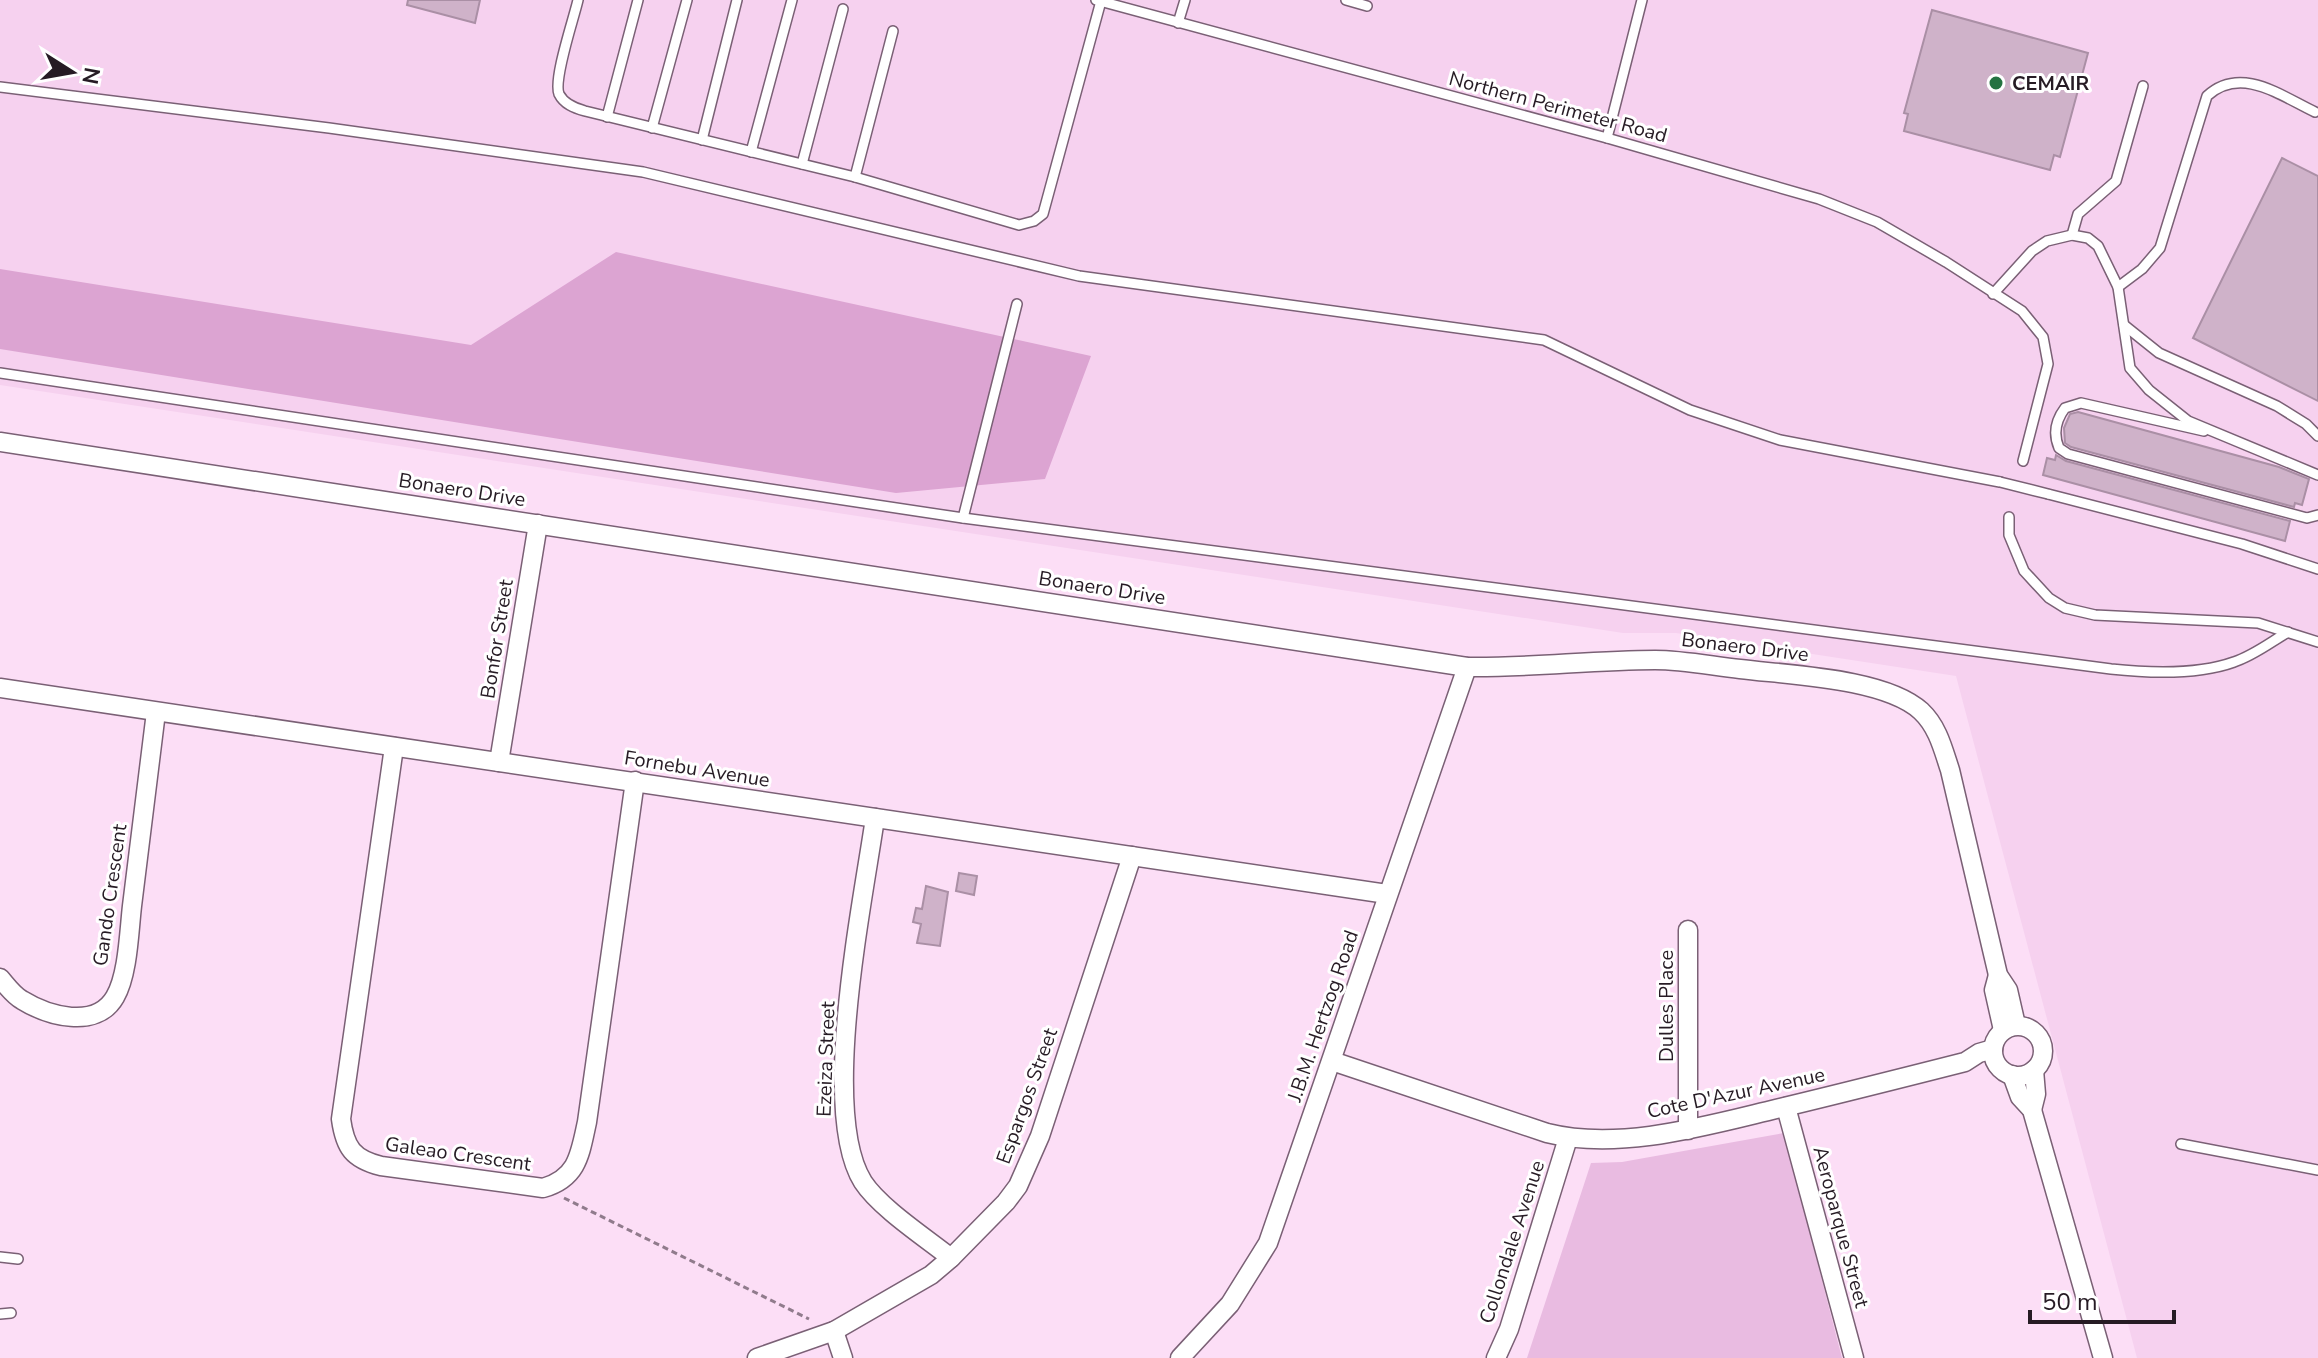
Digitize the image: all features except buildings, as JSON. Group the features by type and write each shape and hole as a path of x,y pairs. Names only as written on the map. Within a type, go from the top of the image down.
{"street":[{"name":"Bonaero Drive","path":"0,442 1467,667 1666,660 1842,682 1904,699 1933,724 1942,743 1998,975 1994,990 2010,1028"},
{"name":"Bonfor Street","path":"499,762 538,524"},
{"name":"J.B.M. Hertzog Road","path":"1180,1358 1230,1304 1268,1243 1467,667"},
{"name":"Fornebu Avenue","path":"0,688 1387,894"},
{"name":"Gando Crescent","path":"0,978 19,998 50,1013 69,1017 94,1014 106,1008 116,996 129,933 156,712"},
{"name":"Galeao Crescent","path":"394,747 341,1119 346,1145 364,1161 381,1166 543,1188 559,1184 570,1173 581,1148 635,781"},
{"name":"Ezeiza Street","path":"875,818 848,1010 844,1077 848,1137 857,1171 875,1197 951,1258"},
{"name":"Espargos Street","path":"757,1358 834,1331 931,1275 1006,1202 1029,1163 1132,856"},
{"name":"Dulles Place","path":"1688,930 1688,1130"},
{"path":"2001,1062 2024,1075 2034,1070 2041,1060 2043,1048 2039,1036 2029,1028 2010,1028 1996,1038 2001,1062 2020,1097 2032,1110 2103,1358"},
{"name":"Cote D'Azur Avenue","path":"1332,1061 1568,1138 1630,1137 1688,1130 1965,1062 1982,1067 2001,1062"},
{"path":"2032,1110 2036,1094 2034,1070"},
{"name":"Aeroparque Street","path":"1786,1107 1854,1358"},
{"name":"Collondale Avenue","path":"1496,1358 1509,1329 1568,1138"},
{"path":"834,1331 843,1358"}],"lane":[{"path":"578,0 558,79 558,88 568,105 855,177 1019,225 1034,221 1043,214 1098,1"},
{"path":"607,117 638,0"},
{"path":"652,128 687,0"},
{"path":"702,140 737,0"},
{"path":"751,152 792,0"},
{"path":"1178,23 1185,0"},
{"path":"1346,0 1367,6"},
{"path":"1607,138 1642,0"},
{"name":"Northern Perimeter Road","path":"1098,1 1607,138 1849,210 1877,222 2022,311 2036,326 2048,349 2046,374 2023,461"},
{"path":"802,164 843,9"},
{"path":"855,177 893,31"},
{"path":"2118,287 2142,269 2160,248 2207,96 2216,88 2250,82 2315,112"},
{"path":"2072,235 2078,214 2116,181 2143,86"},
{"path":"0,87 329,128 643,172 1079,276 1544,340 1690,410 1780,440 2000,482 2242,544 2318,569"},
{"path":"1993,294 2032,251 2047,241 2072,235 2088,238 2098,246 2118,287 2130,368 2149,390 2171,409 2211,432 2318,475"},
{"path":"963,518 1017,304"},
{"path":"2124,325 2159,353 2277,406 2306,424 2318,436"},
{"path":"0,373 963,518 2149,673 2184,671 2234,662 2288,632"},
{"path":"2211,432 2081,403 2065,408 2059,418 2056,435 2059,448 2068,454 2307,518 2318,515"},
{"path":"2009,517 2009,535 2024,571 2049,598 2065,608 2095,615 2258,623 2318,642"},
{"path":"2181,1144 2318,1170"},
{"path":"0,1257 18,1259"},
{"path":"0,1314 11,1313"}],"path":[{"path":"543,1188 834,1331"}],"shaded area":[{"path":"0,0 2318,0 2318,1358 2137,1358 1956,676 1676,633 1623,633 0,385"},
{"path":"616,252 1091,356 1045,479 896,493 0,349 0,269 471,345"},
{"path":"1784,1133 1842,1358 1527,1358 1591,1163 1622,1162"}],"place":[{"name":"CEMAIR","path":"1996,83"}]}
